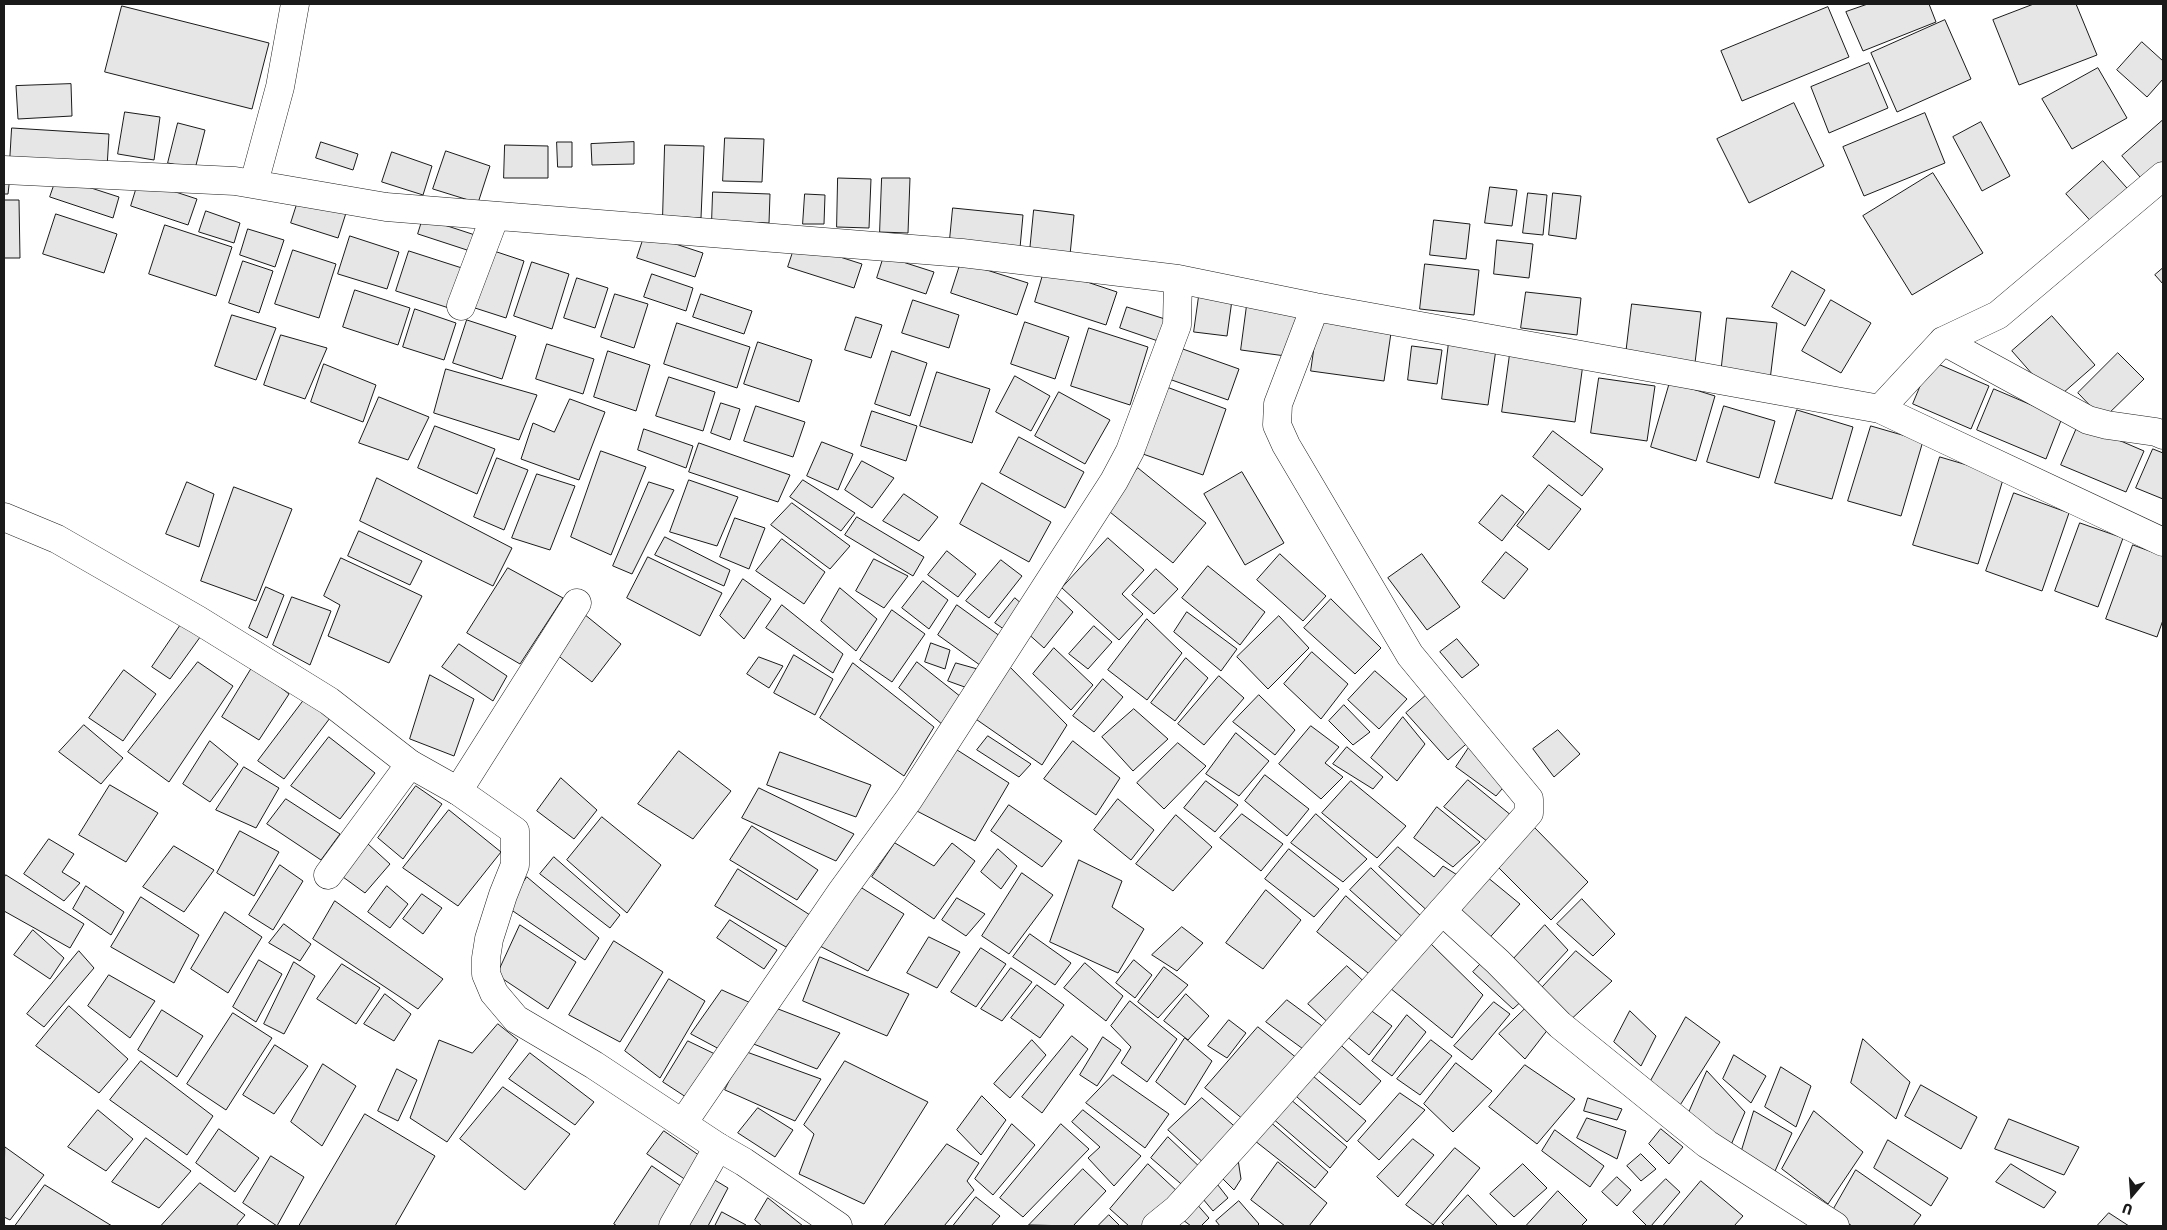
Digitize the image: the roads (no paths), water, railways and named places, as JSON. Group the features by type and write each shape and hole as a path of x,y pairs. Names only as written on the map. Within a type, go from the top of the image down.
{"street":[{"path":"254,183 280,87 295,4"},
{"path":"4,170 254,183 386,207 962,254 1178,279 1315,307 1880,409 2163,542"},
{"path":"1880,409 1943,341 1998,316 2163,176"},
{"path":"461,306 495,216"},
{"path":"683,1123 842,891 909,799 1114,481 1130,451 1177,325 1178,279"},
{"path":"1156,1226 1177,1209 1528,813 1530,799 1410,655 1286,445 1277,425 1278,404 1315,307"},
{"path":"1943,341 2088,420 2106,425 2156,432 2163,435"},
{"path":"4,517 57,540 198,620 329,701 410,764 458,791 515,831 515,865 503,894 489,939 486,958 486,974 494,993 516,1019 594,1065 718,1147 744,1162 838,1226"},
{"path":"458,791 578,603"},
{"path":"328,875 410,764"},
{"path":"1442,911 1498,962 1560,1025 1700,1138 1835,1226"},
{"path":"673,1226 718,1147"}]}
